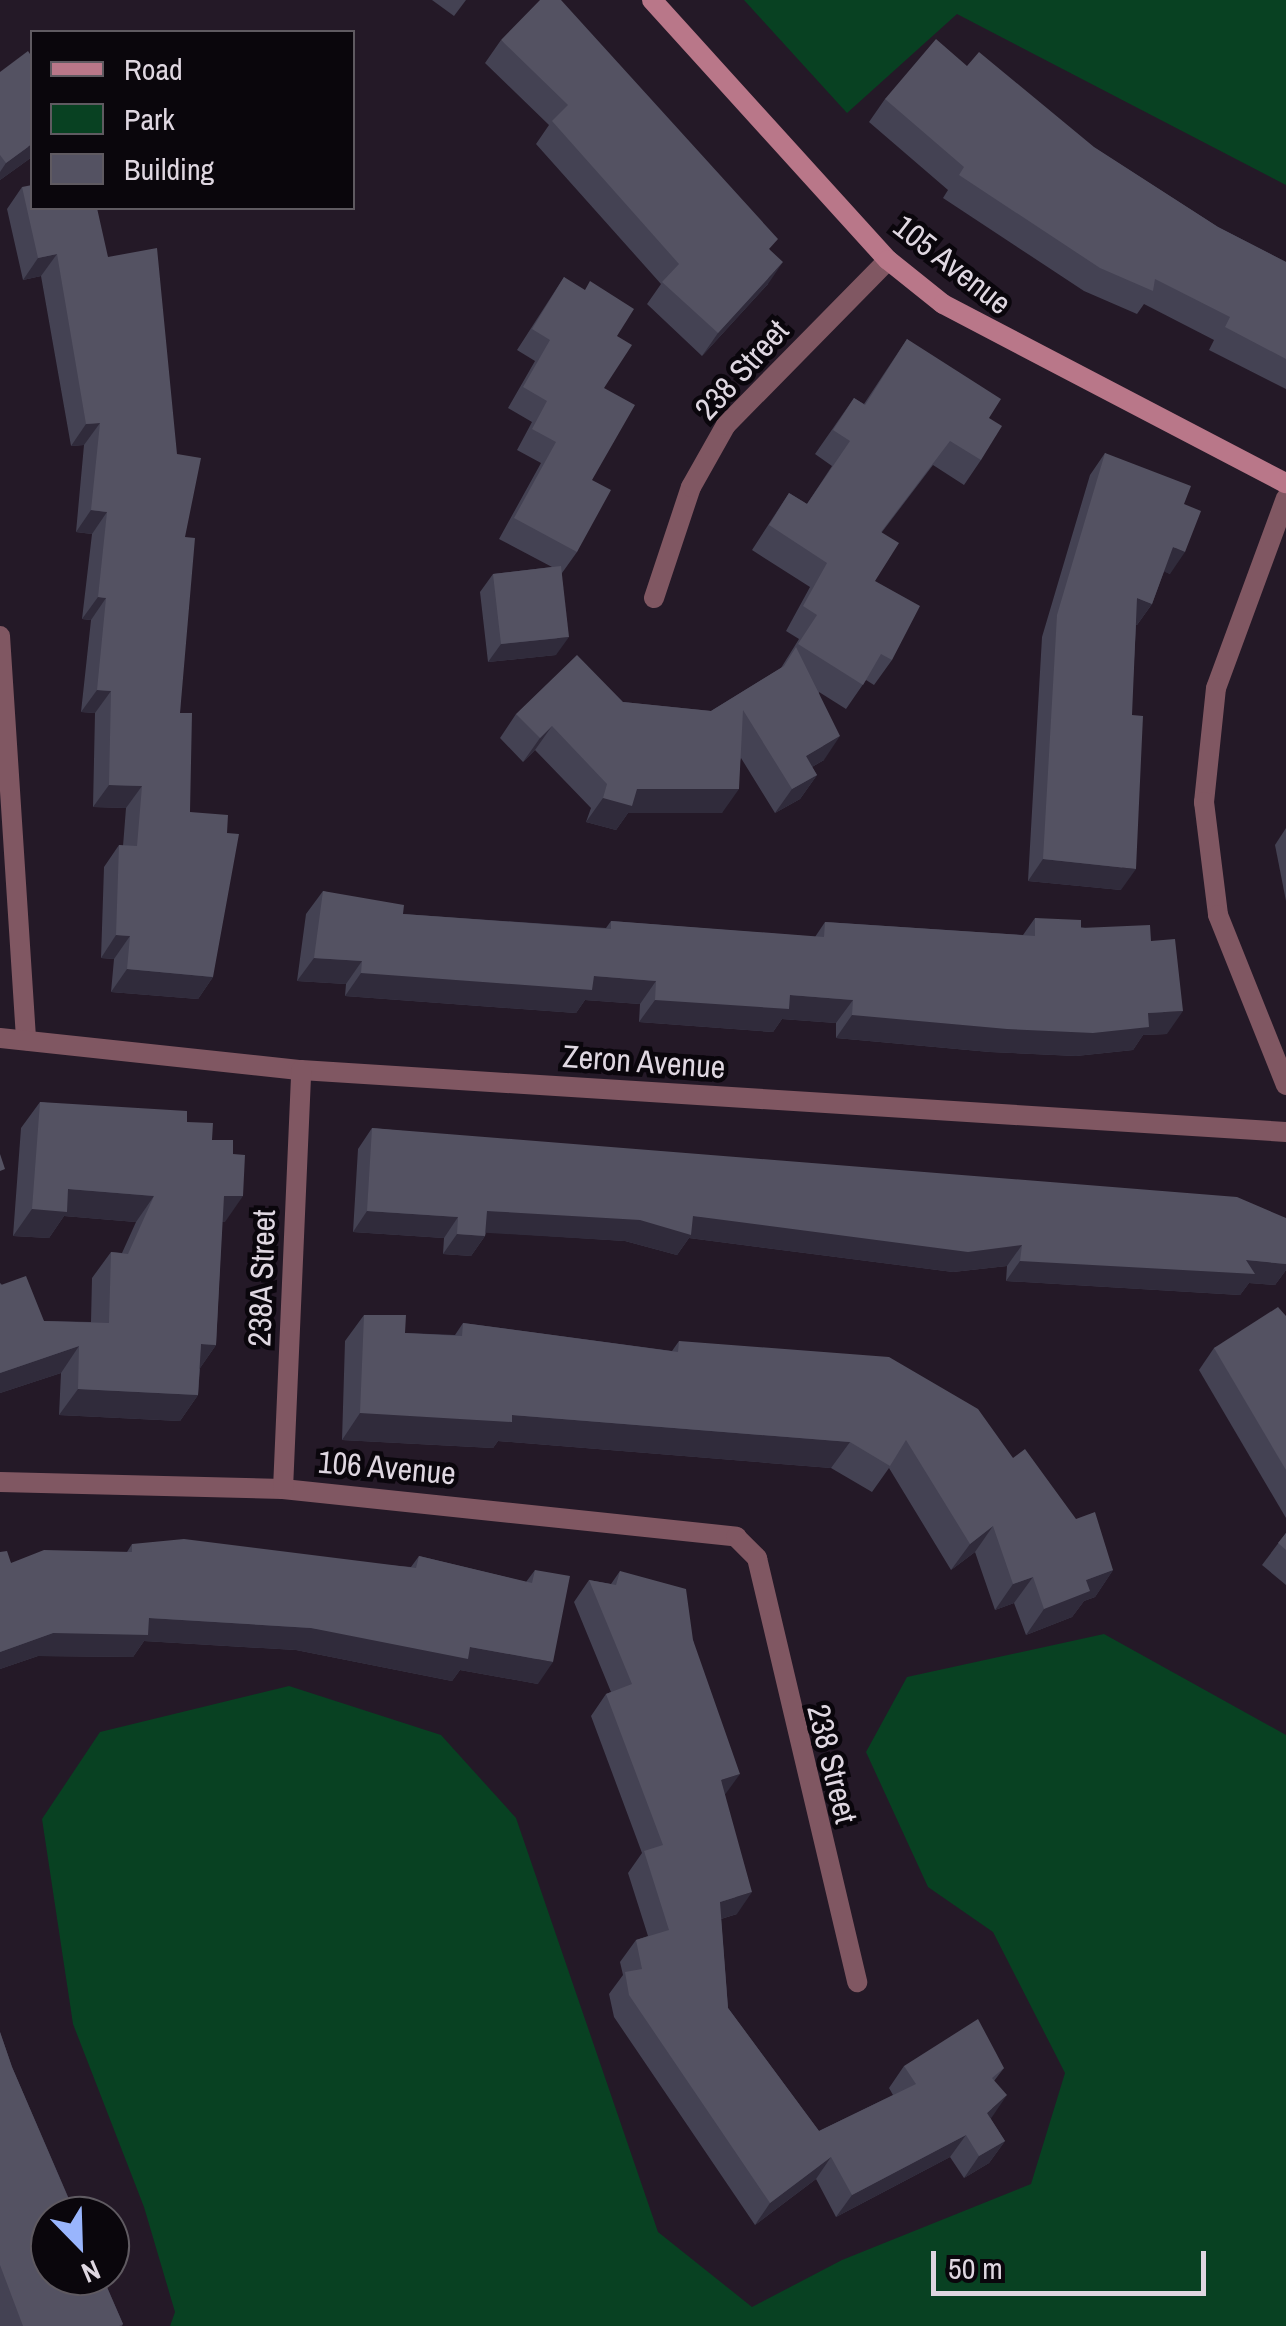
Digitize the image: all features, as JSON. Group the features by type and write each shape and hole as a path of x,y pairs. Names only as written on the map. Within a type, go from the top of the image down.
{"street":[{"name":"105 Avenue","path":"652,0 888,260 1002,342 1286,483"},
{"name":"238 Street","path":"654,598 691,488 726,425 888,260"},
{"path":"1286,498 1216,688 1204,802 1218,915 1286,1085"},
{"path":"0,636 26,1040"},
{"name":"Zeron Avenue","path":"0,1038 301,1070 1286,1132"},
{"name":"238A Street","path":"282,1489 301,1070"},
{"name":"106 Avenue","path":"0,1482 282,1489 709,1528 736,1536 757,1558"},
{"name":"238 Street","path":"757,1558 856,1982"}],"green space":[{"path":"744,0 1286,0 1286,185 957,14 847,113"},
{"path":"1104,1634 1286,1735 1286,2326 170,2326 175,2312 144,2207 73,2024 42,1819 100,1732 289,1686 441,1735 516,1818 658,2232 752,2307 842,2260 1031,2184 1065,2073 993,1932 928,1887 866,1752 907,1677"}],"building":[{"path":"540,0 561,0 778,239 769,249 783,262 718,333 662,282 679,264 552,121 568,105 501,40"},
{"path":"936,39 967,66 979,52 1094,147 1218,227 1286,262 1286,359 1225,327 1230,317 1155,279 1153,291 1100,268 959,175 964,167 885,99"},
{"path":"28,51 30,145 6,163 0,155 0,72"},
{"path":"30,185 30,210 97,210 108,257 157,248 177,454 201,458 185,537 195,538 180,713 192,713 190,812 228,815 227,833 239,834 213,977 127,969 130,936 116,935 119,845 137,846 142,786 109,785 111,691 97,690 106,598 98,597 107,512 91,510 100,423 86,424 57,254 38,258 22,187"},
{"path":"564,277 585,290 590,281 634,309 617,336 632,345 604,388 635,405 592,480 611,490 577,552 514,518 556,442 532,429 547,401 523,387 550,340 532,329"},
{"path":"907,339 1001,399 989,418 1002,426 981,460 950,441 881,532 899,543 875,581 920,606 892,660 881,654 863,685 798,644 817,615 803,606 827,563 769,525 789,493 807,504 850,441 833,430 854,398 865,405"},
{"path":"1105,453 1191,486 1184,504 1201,511 1185,552 1173,547 1152,604 1137,598 1132,715 1143,716 1136,869 1043,859 1057,615"},
{"path":"561,566 569,637 501,644 493,574"},
{"path":"796,647 840,736 806,756 817,775 792,789 743,710 739,789 637,789 632,806 603,798 607,784 552,726 540,738 516,714 577,655 623,702 711,711 784,666"},
{"path":"323,891 404,905 403,914 611,929 611,921 824,937 825,922 1035,936 1035,918 1081,920 1081,928 1150,925 1151,941 1175,939 1183,1011 1148,1013 1149,1027 1093,1033 852,1015 853,1000 790,995 789,1009 655,1000 656,981 594,976 592,990 361,973 362,961 314,958"},
{"path":"40,1102 187,1111 187,1122 213,1123 212,1140 233,1140 233,1154 245,1155 243,1196 224,1196 216,1345 201,1344 198,1395 78,1389 79,1346 0,1373 0,1283 26,1276 44,1321 109,1323 111,1252 128,1254 154,1196 68,1189 67,1212 32,1209"},
{"path":"372,1128 1237,1197 1286,1218 1286,1264 1246,1260 1255,1274 1020,1261 1022,1245 968,1252 693,1216 691,1235 640,1220 487,1211 485,1236 457,1234 458,1217 367,1211"},
{"path":"1278,1307 1286,1316 1286,1470 1214,1348"},
{"path":"364,1315 406,1315 405,1333 462,1336 463,1323 678,1352 679,1341 889,1357 978,1409 1013,1458 1025,1449 1076,1519 1095,1512 1113,1570 1086,1580 1090,1591 1044,1609 1033,1577 1013,1584 993,1526 970,1544 906,1440 890,1466 850,1442 512,1415 512,1422 360,1413"},
{"path":"1286,1533 1286,1550 1278,1543"},
{"path":"184,1539 416,1568 419,1556 532,1583 535,1570 570,1576 553,1662 470,1647 468,1659 311,1628 149,1618 148,1635 53,1633 0,1652 0,1552 7,1551 11,1563 44,1550 132,1552 132,1544"},
{"path":"620,1571 686,1589 693,1640 740,1774 721,1780 752,1892 720,1902 728,2008 819,2131 916,2084 904,2066 978,2019 1004,2068 992,2078 1007,2095 987,2113 1005,2141 979,2156 966,2135 852,2195 831,2157 770,2203 629,1995 625,1972 642,1969 636,1940 669,1930 644,1851 663,1845 606,1694 632,1684 589,1580 616,1585"},
{"path":"0,2032 67,2196 30,2196 30,2296 111,2296 123,2324 23,2326 0,2265"}]}
